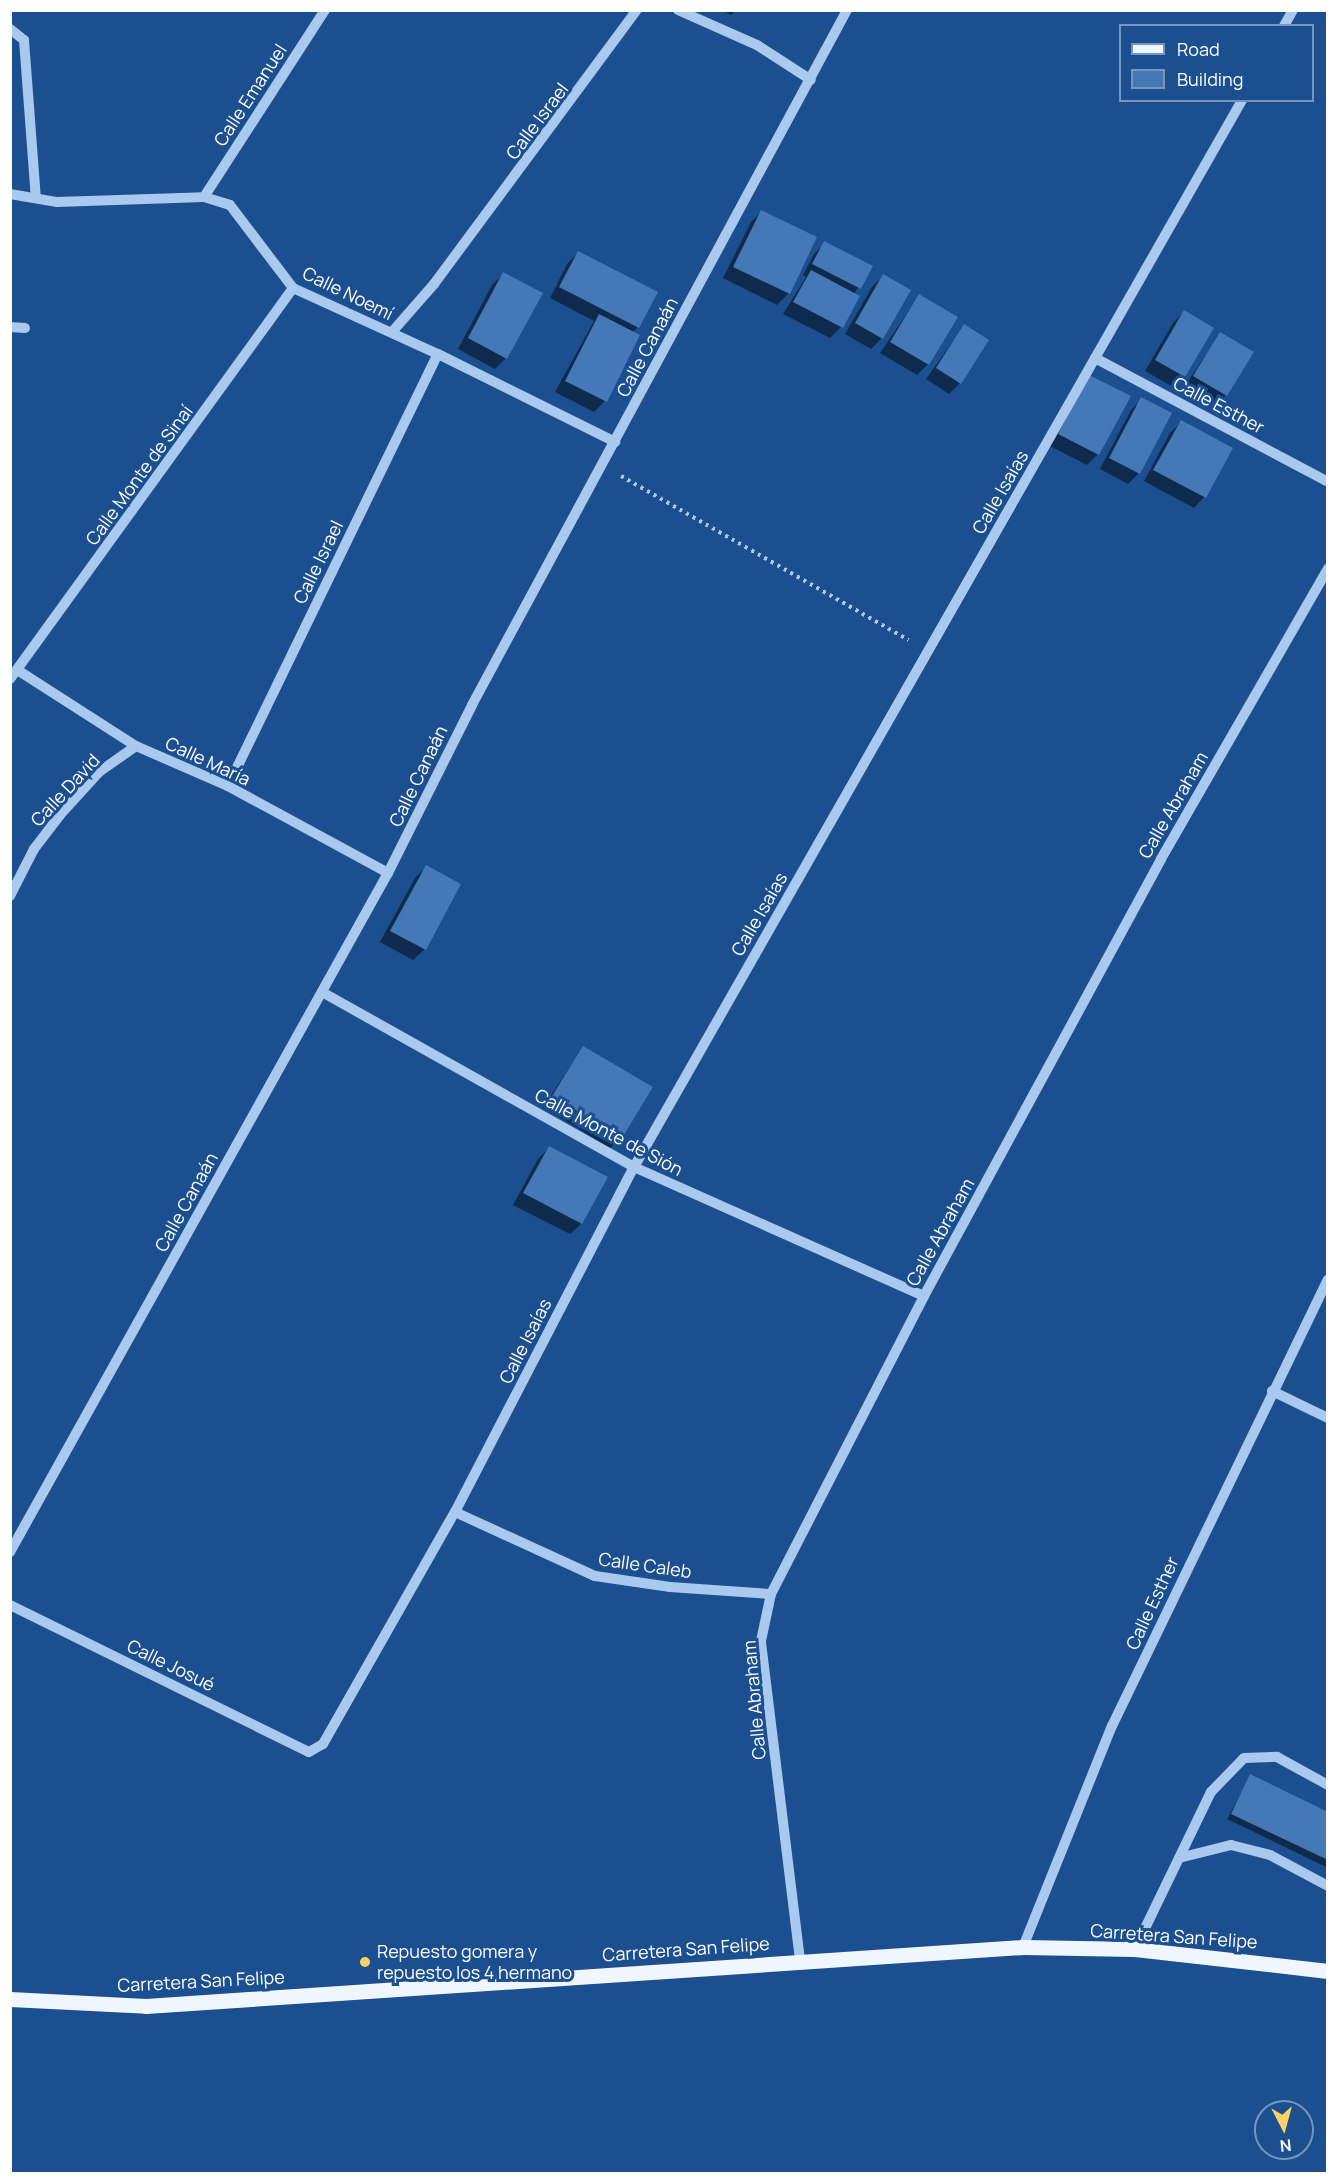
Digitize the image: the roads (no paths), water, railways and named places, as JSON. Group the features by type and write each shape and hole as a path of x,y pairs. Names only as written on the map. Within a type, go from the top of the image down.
{"main road":[{"name":"Carretera San Felipe","path":"10,1999 146,2006 800,1959 1023,1947 1135,1949 1328,1971"}],"street":[{"name":"Calle Emanuel","path":"204,197 325,10"},
{"name":"Calle Israel","path":"392,332 434,284 637,10"},
{"path":"678,10 757,45 811,80"},
{"name":"Calle Canaán","path":"10,1552 388,873 472,705 847,10"},
{"path":"1285,24 1293,10"},
{"path":"10,29 24,40 36,198"},
{"name":"Calle Isaías","path":"317,1750 454,1512 634,1167 1241,102"},
{"name":"Calle Noemí","path":"10,194 57,202 204,197 230,205 293,288 392,332 615,442"},
{"name":"Calle Monte de Sinaí","path":"10,679 19,671 293,288"},
{"path":"10,327 25,328"},
{"name":"Calle Israel","path":"228,786 438,354"},
{"name":"Calle Esther","path":"1095,358 1328,482"},
{"name":"Calle Abraham","path":"800,1959 761,1641 771,1594 924,1296 1161,859 1328,569"},
{"name":"Calle María","path":"19,671 136,746 228,786 388,873"},
{"name":"Calle David","path":"10,896 34,849 60,815 99,772 136,746"},
{"name":"Calle Monte de Sión","path":"322,992 634,1167 924,1296"},
{"name":"Calle Esther","path":"1023,1947 1112,1726 1272,1391 1328,1280"},
{"path":"1272,1391 1328,1418"},
{"name":"Calle Caleb","path":"454,1512 594,1576 670,1587 771,1594"},
{"name":"Calle Josué","path":"10,1605 309,1752 317,1750"},
{"path":"1135,1949 1211,1792 1244,1758 1277,1757 1328,1785"},
{"path":"1179,1858 1231,1845 1270,1856 1328,1886"}],"place":[{"name":"Repuesto gomera y repuesto los 4 hermano","path":"365,1962"}]}
